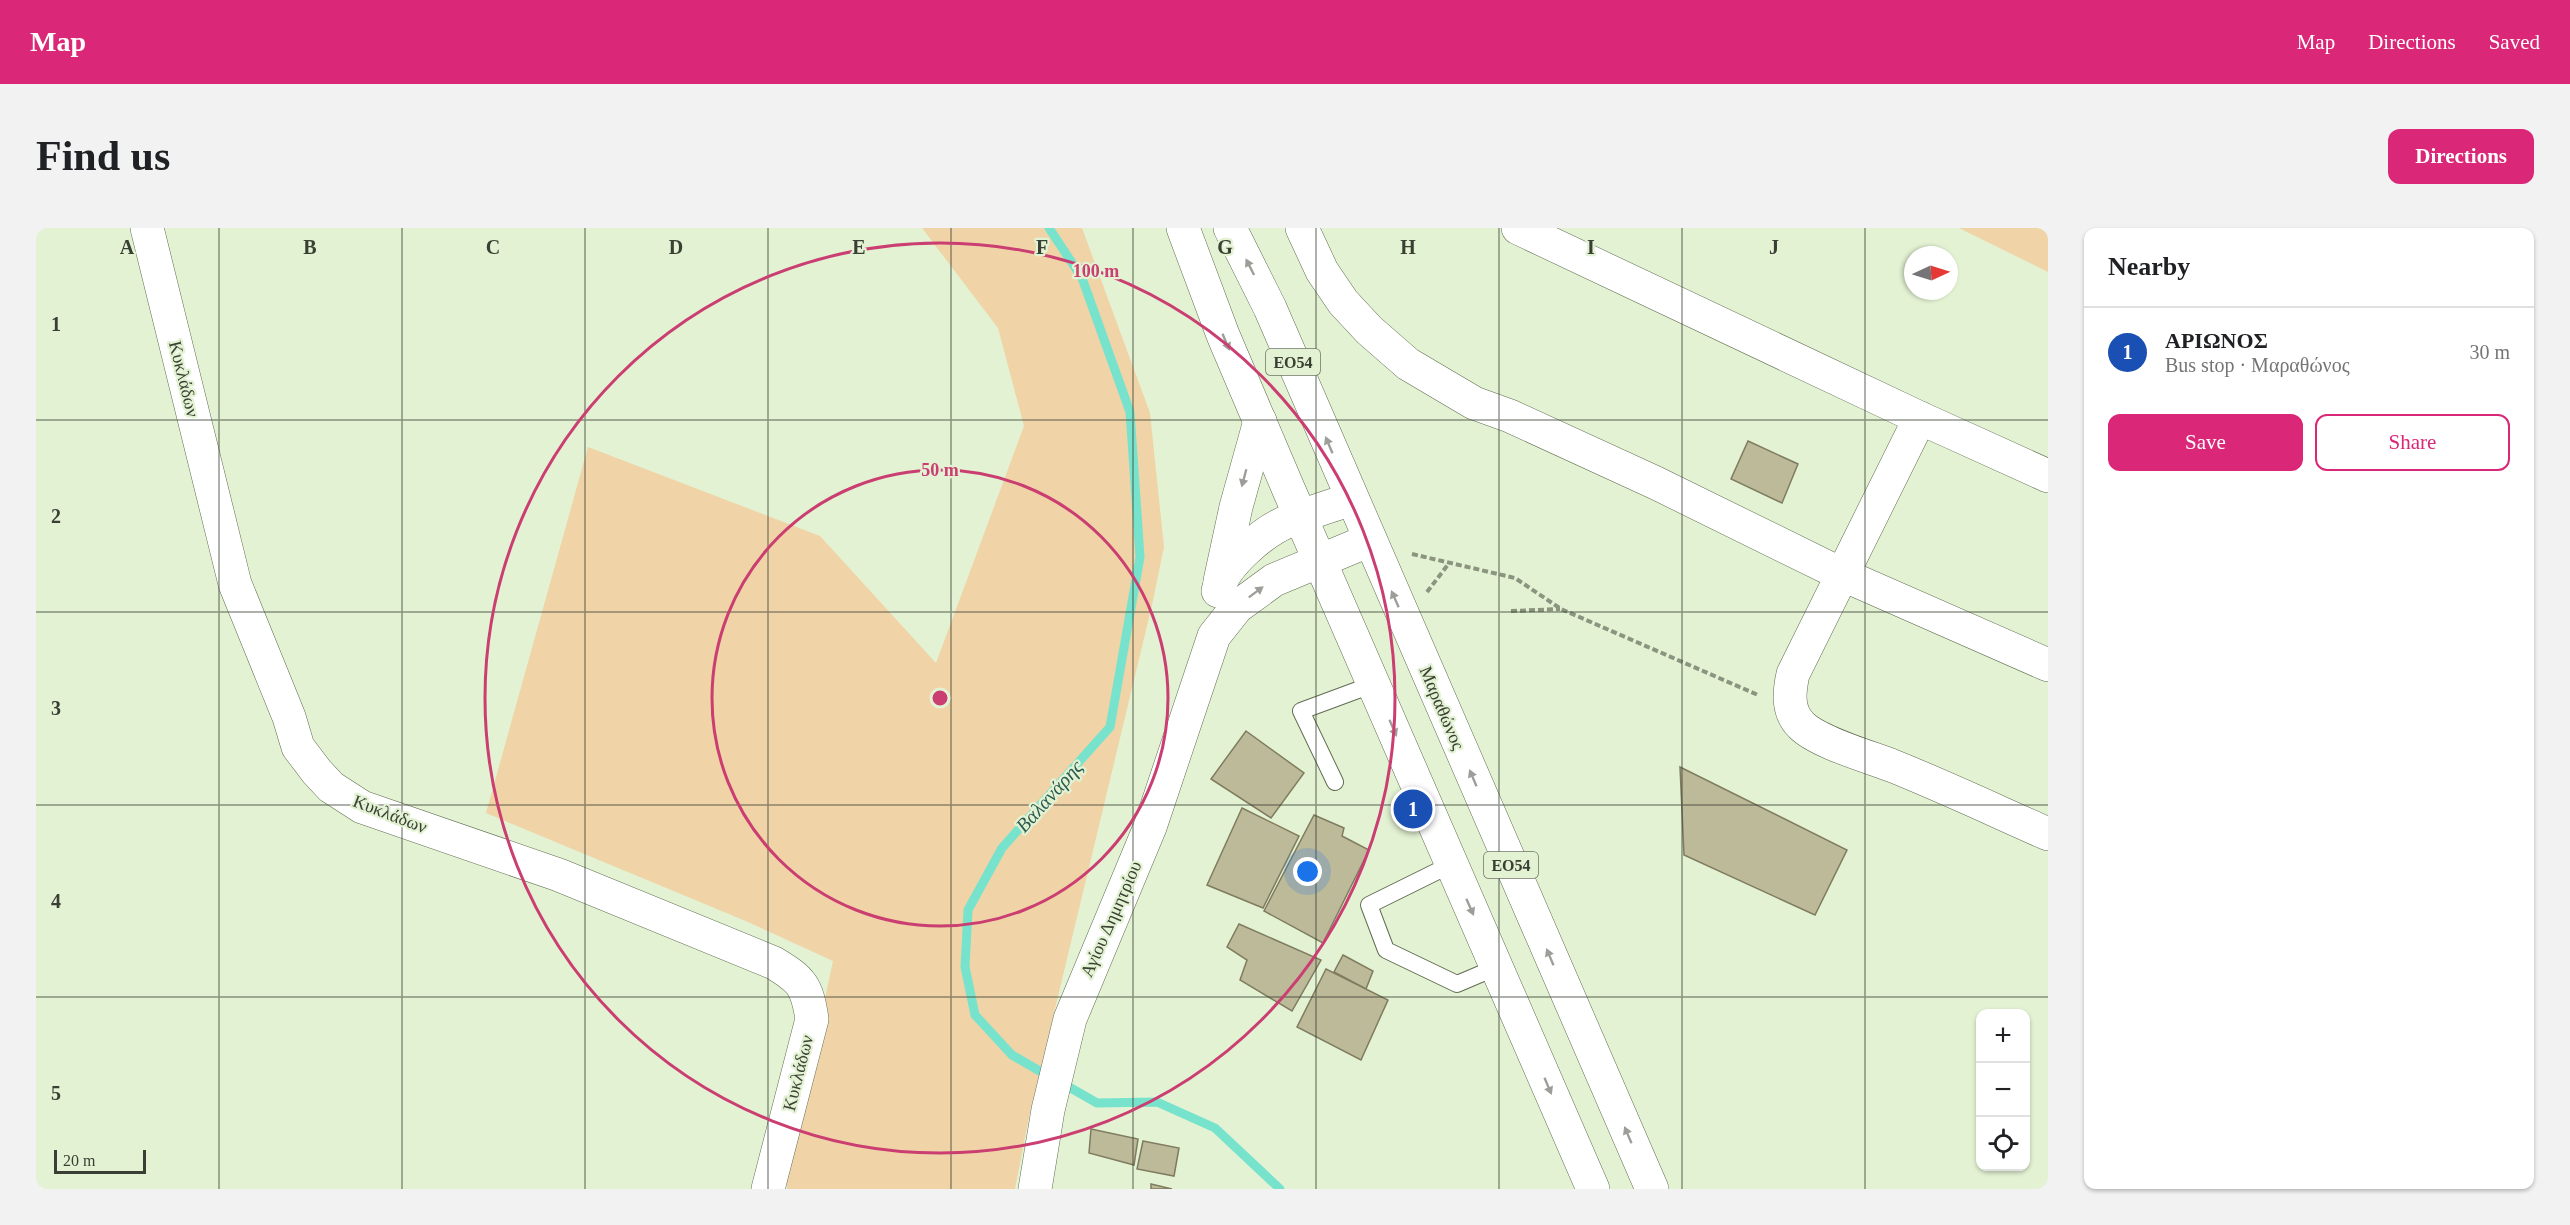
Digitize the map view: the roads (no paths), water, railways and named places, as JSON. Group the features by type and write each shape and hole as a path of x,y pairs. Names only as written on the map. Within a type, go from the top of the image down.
{"street":[{"name":"Κυκλάδων","path":"147,228 234,584 289,717 298,747 331,787 362,807 559,875 774,963 796,976 808,996 812,1019 768,1189"},
{"name":"ΕΟ54","path":"1183,228 1223,335 1593,1189"},
{"name":"Μαραθώνος","path":"1230,228 1270,308 1652,1189"},
{"path":"1302,228 1323,271 1343,302 1369,330 1408,364 1474,402 1510,416 1656,483 1841,574 2048,665"},
{"path":"1518,228 2048,476"},
{"path":"1920,418 1793,674 1789,691 1792,709 1801,725 1815,736 1895,767 2048,834"},
{"path":"1220,581 1260,421"},
{"name":"Αγίου Δημητρίου","path":"1035,1189 1047,1110 1065,1039 1079,994 1150,827 1207,653 1220,581 1244,552 1289,521 1352,499"},
{"name":"Αγίου Δημητρίου","path":"1207,653 1221,625 1245,600 1274,579 1319,559 1374,550"}],"lane":[{"path":"1335,782 1301,711 1374,684"},
{"path":"1452,864 1369,905 1386,950 1457,984 1497,967"}],"waterway":[{"name":"Βαλανάρης","path":"1049,228 1082,278 1130,412 1140,557 1110,727 1002,848 968,910 965,967 975,1015 1012,1055 1050,1077"},
{"name":"Βαλανάρης","path":"1062,1083 1097,1103 1157,1102 1215,1128 1280,1189"}],"place":[{"name":"ΑΡΙΩΝΟΣ","path":"1413,809"}]}
